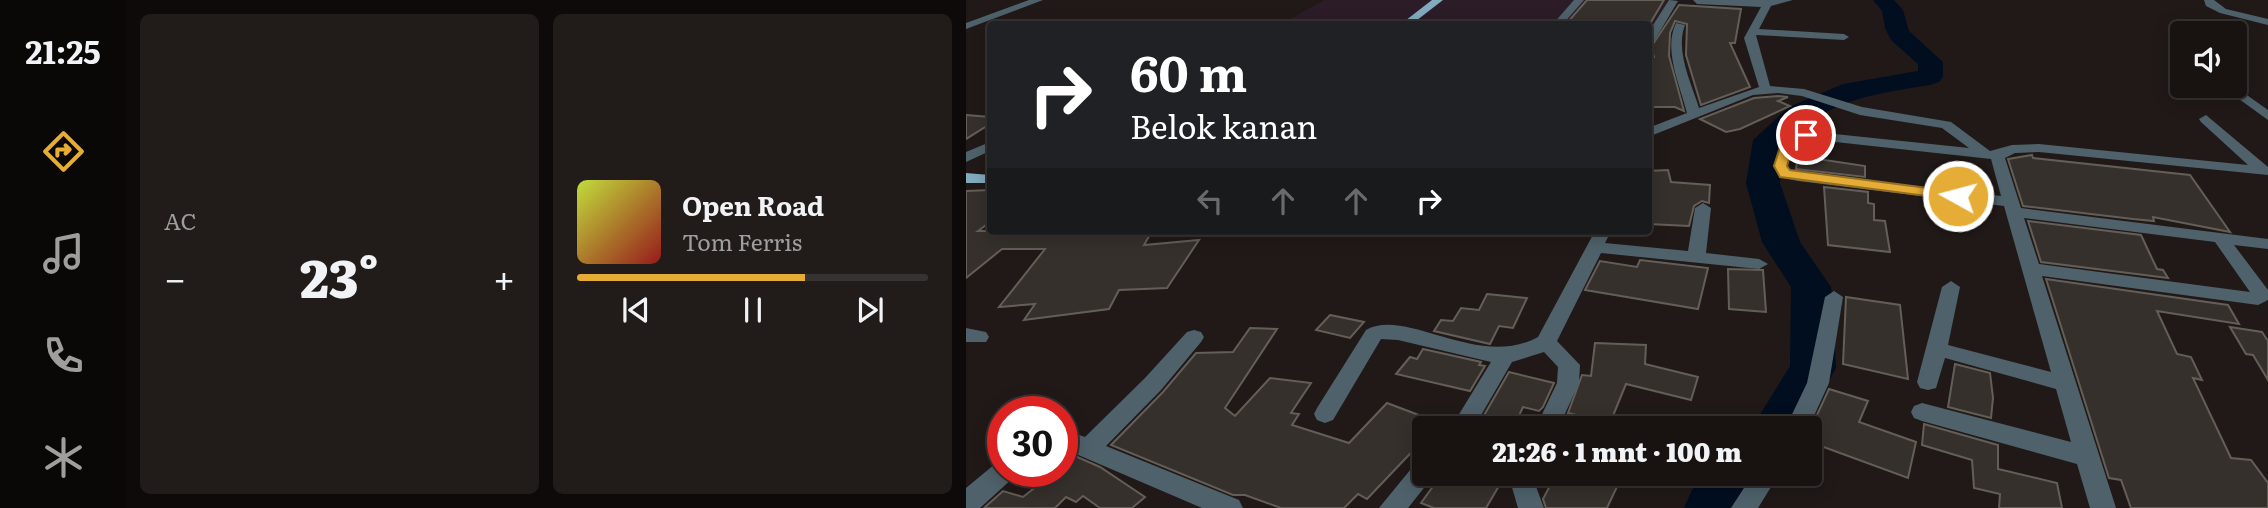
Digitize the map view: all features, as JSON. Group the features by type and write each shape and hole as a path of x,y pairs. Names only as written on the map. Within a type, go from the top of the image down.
{"main road":[{"path":"1410,21 1438,0"},
{"path":"966,178 987,179"}],"street":[{"path":"966,26 1038,0"},
{"path":"1561,21 1579,0"},
{"path":"1697,1 1766,4 1788,0"},
{"path":"2209,0 2209,4 2222,11 2268,22"},
{"path":"1652,36 1672,1"},
{"path":"1765,88 1750,45 1753,29 1766,4"},
{"path":"1680,25 1675,38 1676,49 1694,115"},
{"path":"1753,29 1814,28"},
{"path":"1753,29 1844,37"},
{"path":"1652,131 1765,88 1804,93 1860,111 1946,125 1991,155 2013,207 2103,508"},
{"path":"2243,98 2268,116"},
{"path":"2206,118 2265,171"},
{"path":"2265,171 2039,148 2012,149 1991,155 1806,135 1788,144 1780,166 1785,174 1798,177 2268,244"},
{"path":"966,158 987,148"},
{"path":"1696,259 1703,208"},
{"path":"1325,414 1373,335 1378,332 1505,357 1526,353 1546,342 1599,239 1696,259 1759,264"},
{"path":"2031,269 2258,299 2262,295 2221,239"},
{"path":"1928,382 1951,287"},
{"path":"1802,416 1818,383 1834,297"},
{"path":"1088,448 1153,384 1194,337"},
{"path":"1546,342 1569,365 1568,383 1552,416"},
{"path":"1937,349 2064,383"},
{"path":"1469,416 1505,357"},
{"path":"1922,412 2087,456"},
{"path":"1078,445 1230,508"},
{"path":"1392,508 1412,485"},
{"path":"966,504 987,486"},
{"path":"1524,486 1531,508"},
{"path":"1744,508 1758,486"}],"shaded area":[{"path":"1324,0 1675,0 1652,34 1652,21 1286,21"}],"building":[{"path":"1587,0 1664,0 1652,21 1569,21"},
{"path":"1679,5 1741,9 1735,43 1730,43 1750,87 1701,105 1686,55 1687,24 1675,21 1670,33 1669,56 1684,111 1675,107 1652,107 1652,46"},
{"path":"1788,97 1778,101 1790,106 1740,129 1726,132 1700,119 1754,98"},
{"path":"966,115 987,117 987,126 966,139"},
{"path":"2032,155 2033,158 2190,175 2230,232 2153,217 2154,221 2023,206 2008,159"},
{"path":"1798,156 1865,166 1865,177 1796,169"},
{"path":"1668,170 1671,182 1710,185 1709,203 1702,201 1694,206 1689,226 1652,224 1652,171"},
{"path":"1824,187 1868,192 1868,203 1874,204 1874,220 1885,221 1890,252 1828,245"},
{"path":"987,190 987,224 978,231 987,231 987,235 1150,235 1144,245 1199,240 1167,288 1119,290 1109,309 1024,320 1035,304 999,307 1045,249 1002,249 966,278 966,191"},
{"path":"2028,221 2141,235 2157,269 2163,270 2168,278 2041,262"},
{"path":"1640,260 1708,268 1698,309 1585,290 1600,261 1637,267"},
{"path":"1728,269 1763,270 1766,312 1729,309"},
{"path":"2046,279 2228,305 2239,324 2157,311 2177,354 2191,357 2202,380 2193,378 2231,458 2251,460 2268,483 2268,508 2131,508 2121,480 2109,478"},
{"path":"1487,294 1527,298 1513,328 1499,326 1490,344 1434,331 1441,320 1453,321 1461,308 1479,310"},
{"path":"1846,297 1900,305 1908,379 1843,364"},
{"path":"1330,315 1364,322 1350,338 1316,330"},
{"path":"2230,327 2262,332 2268,341 2268,380 2253,355 2246,354"},
{"path":"1250,328 1277,329 1225,408 1235,416 1270,378 1311,383 1291,413 1299,414 1292,425 1349,443 1387,403 1421,416 1412,416 1412,452 1367,499 1358,494 1344,508 1281,508 1245,495 1233,495 1111,445 1163,392 1196,353 1233,352"},
{"path":"1595,343 1646,345 1645,364 1698,377 1691,400 1626,384 1613,416 1581,416 1568,413 1582,375 1591,376"},
{"path":"1423,349 1481,362 1479,365 1485,366 1470,391 1396,374 1410,357 1417,359"},
{"path":"1955,364 1990,373 1993,398 1991,418 1948,407"},
{"path":"1509,372 1554,383 1539,411 1523,407 1519,416 1484,416"},
{"path":"1829,389 1868,401 1859,422 1916,442 1908,478 1822,446 1822,416 1816,416"},
{"path":"1924,424 1998,445 1998,469 2057,483 2062,508 1999,508 2000,494 1974,488 1972,460 1922,445"},
{"path":"1078,457 1100,467 1145,497 1132,508 1100,508 1083,496 1076,502 1066,497 1055,508 984,508 1003,491 1023,497 1036,487 1078,487"},
{"path":"1433,486 1499,486 1486,508 1434,508 1421,503"},
{"path":"1550,486 1617,486 1607,508 1546,508 1543,499"}],"waterway":[{"path":"1784,416 1813,368 1811,287 1781,242 1763,183 1768,140 1799,113 1852,90 1930,77 1931,62 1900,35 1892,10 1883,0"},
{"path":"1712,508 1730,486"}],"route":[{"path":"1806,135 1795,138 1788,144 1780,166 1785,174 1958,196"}]}
